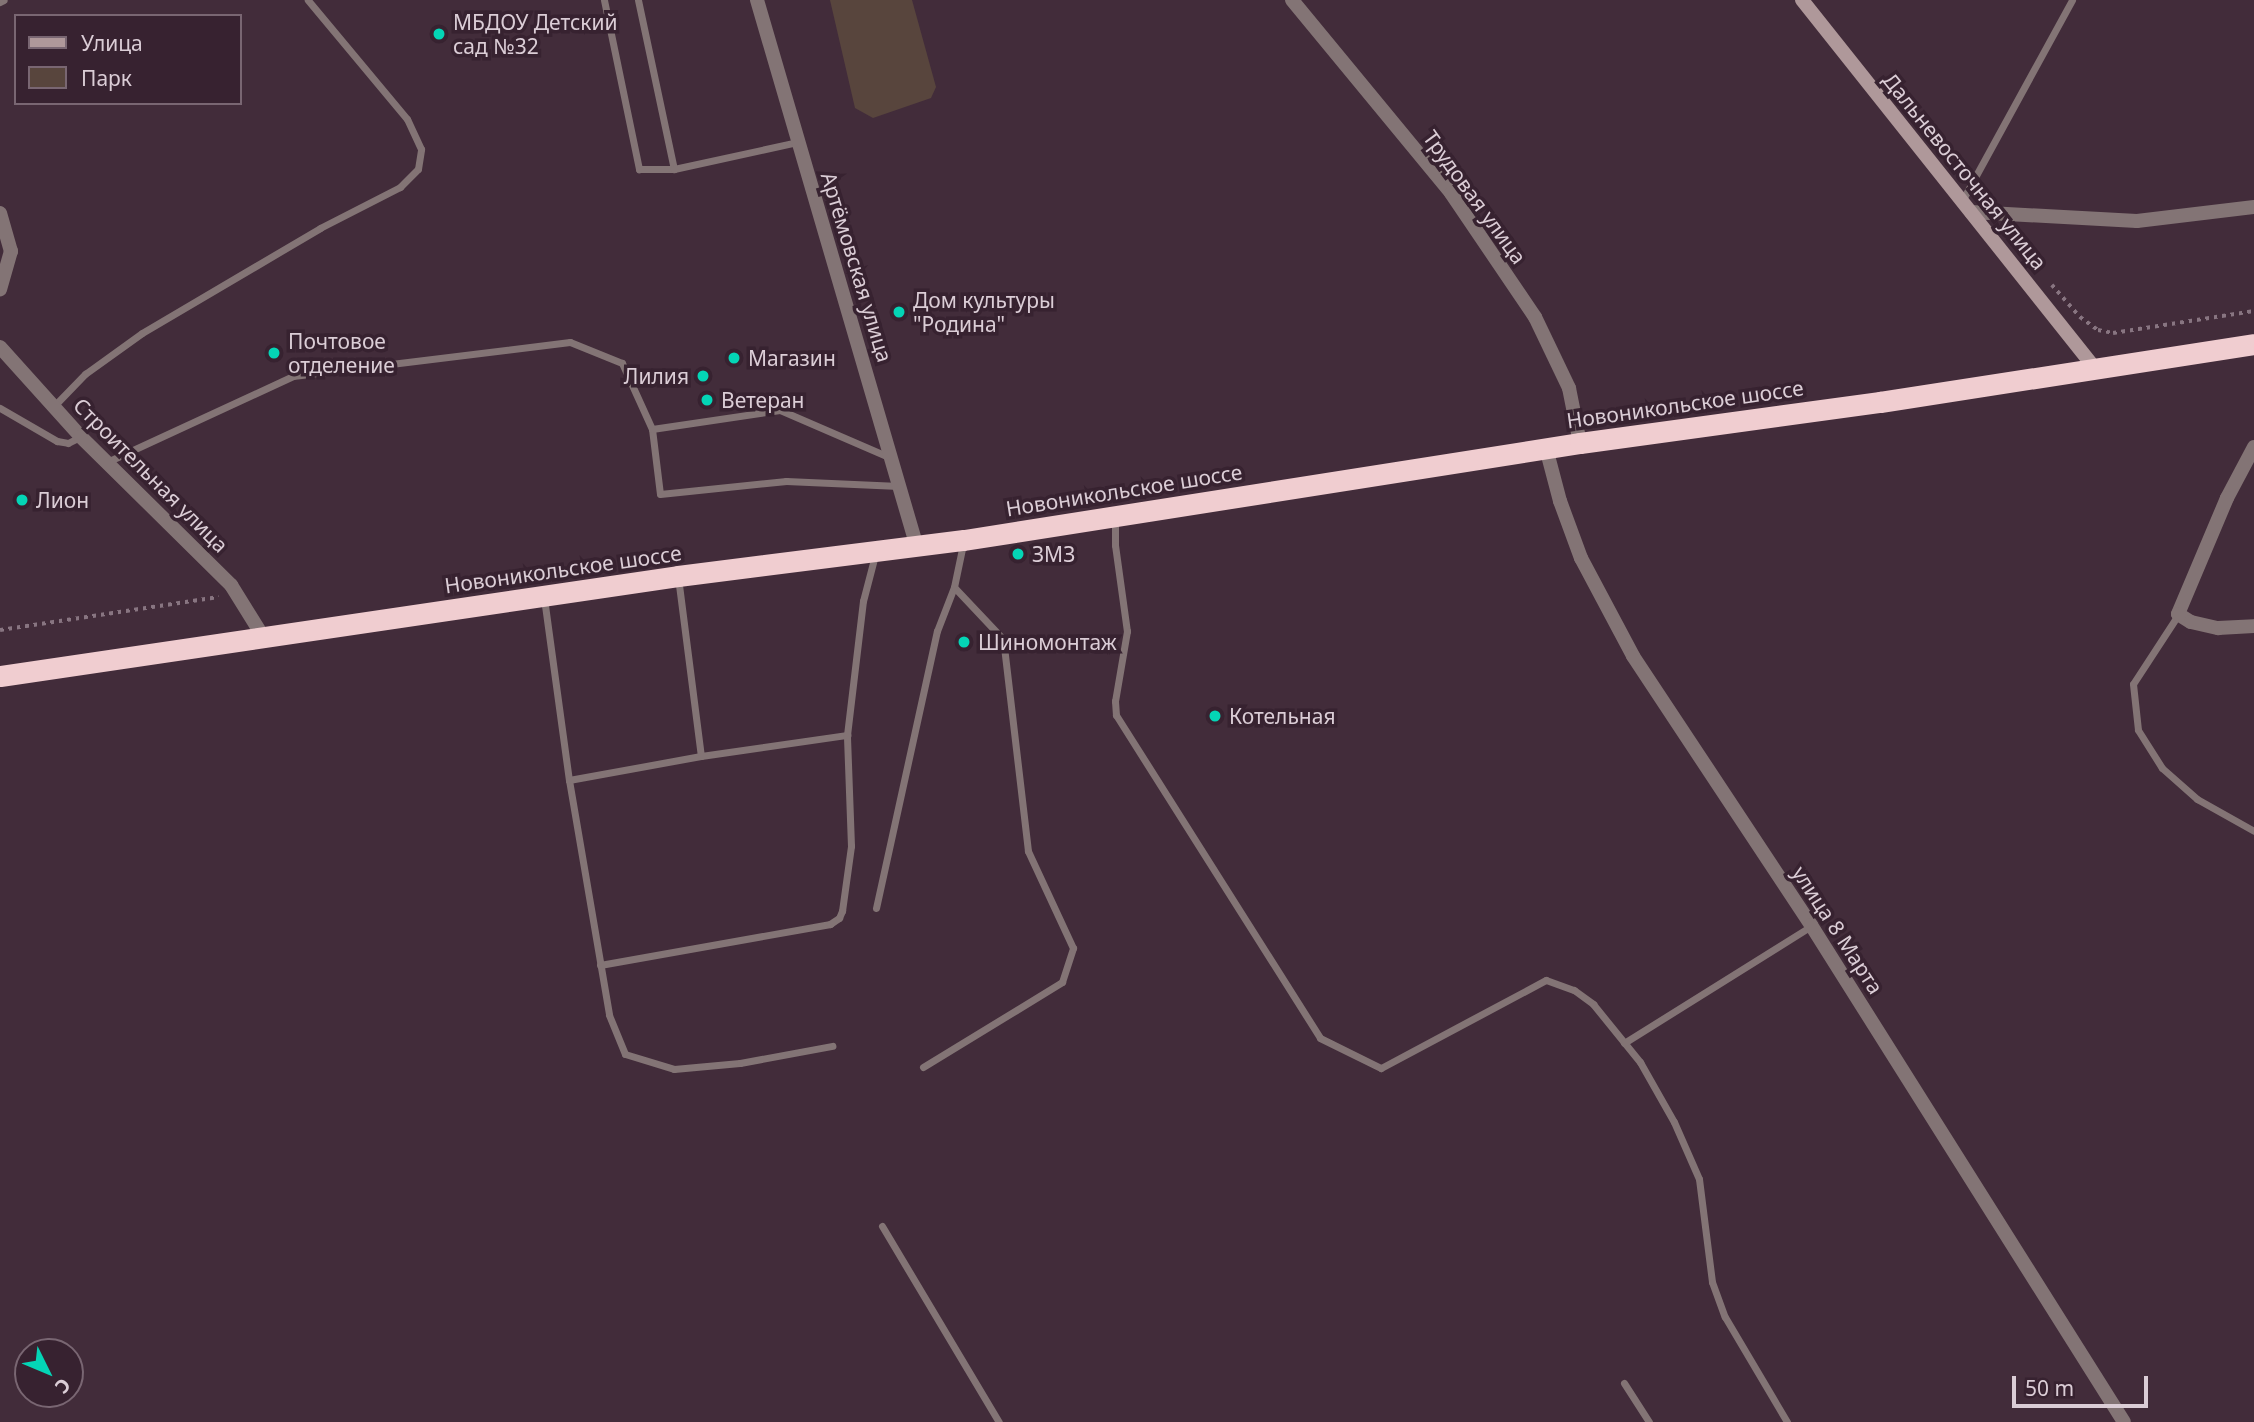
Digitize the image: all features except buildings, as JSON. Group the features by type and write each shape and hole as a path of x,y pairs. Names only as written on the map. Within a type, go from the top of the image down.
{"highway":[{"name":"Новоникольское шоссе","path":"0,676 678,576 917,547 1546,448 2254,344"}],"main road":[{"name":"Дальневосточная улица","path":"1802,0 2095,368"}],"street":[{"name":"Артёмовская улица","path":"757,0 917,547"},
{"name":"Трудовая улица","path":"1292,0 1451,193 1535,317 1569,388 1580,443"},
{"path":"1966,207 2137,220 2254,207"},
{"path":"0,213 10,251 0,289"},
{"name":"Строительная улица","path":"0,347 81,437 237,594 264,638"},
{"path":"2254,447 2227,498 2178,614 2191,622 2218,628 2254,626"},
{"name":"улица 8 Марта","path":"1546,448 1560,501 1581,558 1633,656 1811,925 2124,1422"}],"lane":[{"path":"54,407 85,374 142,333 320,228 400,187 418,169 421,149 407,119 308,0"},
{"path":"604,0 639,169 674,169 797,142"},
{"path":"638,0 674,169"},
{"path":"1966,207 2071,0"},
{"path":"107,462 293,376 569,342 622,363 652,429 660,494 786,481 900,486"},
{"path":"0,408 57,441 68,443 81,437"},
{"path":"652,429 780,410 892,458"},
{"path":"1115,516 1115,545 1127,631 1115,715 1320,1038 1381,1068 1546,980 1574,990 1593,1004 1640,1062 1675,1122 1699,1179 1712,1282 1724,1317 1787,1422"},
{"path":"876,908 937,631 954,587 964,540"},
{"path":"600,965 835,922 842,911 851,846 847,735 863,601 875,552"},
{"path":"678,576 701,756"},
{"path":"923,1067 1062,982 1073,948 1028,851 1003,639 954,587"},
{"path":"544,597 569,780 600,965 609,1015 625,1054 647,1063 674,1069 699,1068 832,1046"},
{"path":"2178,614 2133,684 2138,730 2162,768 2197,799 2254,831"},
{"path":"569,780 701,756 847,735"},
{"path":"1624,1043 1811,925"},
{"path":"882,1226 999,1422"},
{"path":"1624,1383 1649,1422"}],"path":[{"path":"2043,275 2080,317 2098,330 2113,333 2254,311"},
{"path":"0,630 237,594"}],"green space":[{"path":"830,0 912,0 936,87 931,98 873,118 855,108"}],"place":[{"name":"МБДОУ Детский сад №32","path":"439,34"},
{"name":"Дом культуры \"Родина\"","path":"899,312"},
{"name":"Почтовое отделение","path":"274,353"},
{"name":"Магазин","path":"734,358"},
{"name":"Лилия","path":"703,376"},
{"name":"Ветеран","path":"707,400"},
{"name":"Лион","path":"22,500"},
{"name":"ЗМЗ","path":"1018,554"},
{"name":"Шиномонтаж","path":"964,642"},
{"name":"Котельная","path":"1215,716"}]}
